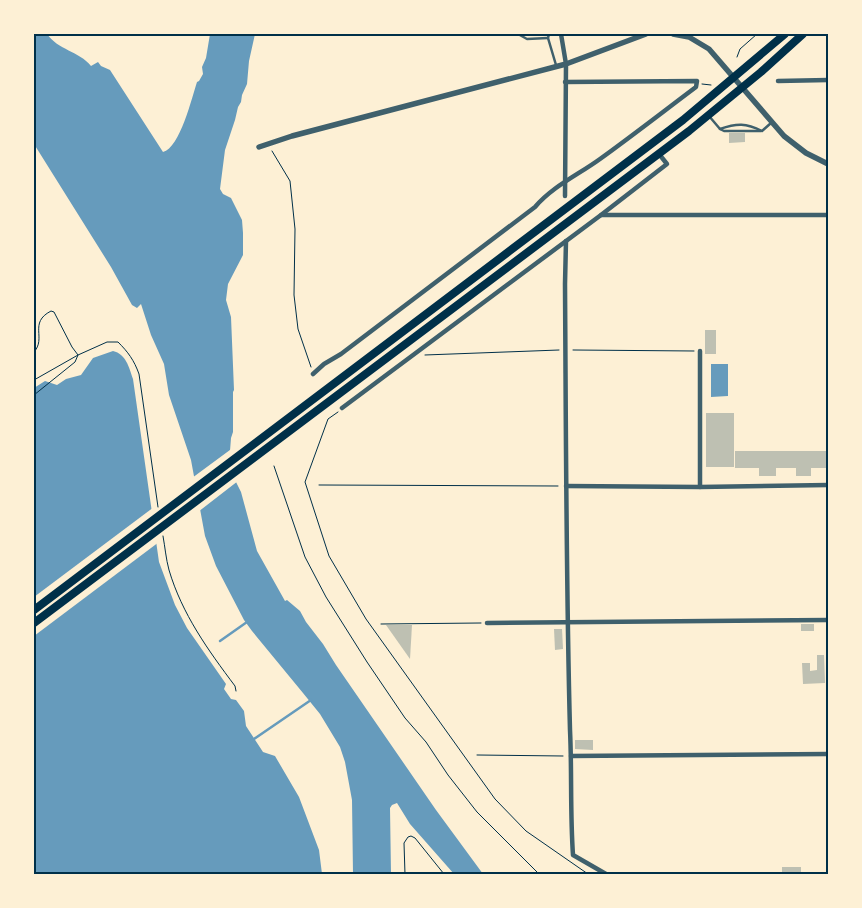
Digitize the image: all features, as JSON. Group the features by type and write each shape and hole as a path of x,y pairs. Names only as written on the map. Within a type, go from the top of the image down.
{"highway":[{"path":"34,610 683,120 785,34"},
{"path":"34,623 709,116 803,34"}],"street":[{"path":"561,34 566,64 565,196"},
{"path":"259,146 566,64 646,34"},
{"path":"672,34 689,38 709,49 772,122 797,147 828,164"},
{"path":"778,81 828,80"},
{"path":"313,374 535,207 542,198 564,181 600,159 696,87 697,81 565,82"},
{"path":"342,408 667,164 658,154"},
{"path":"601,215 828,215"},
{"path":"566,241 565,350 567,622 571,756 570,821 573,855 606,874"},
{"path":"700,351 700,487"},
{"path":"566,486 700,487 828,485"},
{"path":"487,624 828,620"},
{"path":"571,756 828,754"}],"lane":[{"path":"518,34 527,39 548,38"},
{"path":"549,34 548,38 557,66"},
{"path":"709,116 724,131 762,131 772,122"},
{"path":"720,129 734,124 749,125 762,131"}],"path":[{"path":"738,57 740,49 756,34"},
{"path":"697,81 711,85"},
{"path":"266,145 273,152 290,181 295,230 294,295 298,329 313,374"},
{"path":"34,352 38,346 40,319 50,311 54,312 78,355"},
{"path":"34,380 78,355 107,342 118,342 127,351 135,362 138,374 159,512"},
{"path":"415,355 565,350 700,351"},
{"path":"34,395 75,362 78,355"},
{"path":"342,408 328,420 305,482 329,556 366,619 495,800 526,831 588,874"},
{"path":"274,466 305,557 326,597 367,662 405,718 426,742 448,775 478,812 540,874"},
{"path":"318,486 566,486"},
{"path":"162,531 168,569 183,606 195,629 235,686 236,691"},
{"path":"381,624 487,624"},
{"path":"477,755 571,756"},
{"path":"405,874 404,843 408,837 412,836 444,874"}],"water":[{"path":"34,34 47,34 57,44 81,57 91,66 98,62 101,66 110,70 163,152 175,141 180,132 197,82 203,74 202,67 206,58 210,34 255,34 249,61 247,84 225,150 220,189 223,194 231,198 242,220 243,233 243,255 228,284 226,300 231,317 234,390 233,432 230,451 235,480 241,492 257,551 285,601 287,600 300,611 436,810 483,874 454,874 410,824 397,803 390,808 391,874 353,874 352,800 345,762 340,747 320,714 244,620 216,566 205,536 191,460 169,395 164,364 151,335 141,304 137,308 132,305 111,267 34,144"},
{"path":"113,351 124,358 133,379 159,562 175,605 187,628 226,684 224,689 231,699 236,700 244,711 246,726 263,752 275,756 299,797 319,850 322,874 34,874 34,388 45,381 57,385 66,379 81,375 93,358"},
{"path":"711,364 728,364 728,396 711,397"}],"pier":[{"path":"234,447 238,481 198,512 192,478"},
{"path":"154,507 159,542 34,636 34,597"}],"building":[{"path":"729,133 745,133 745,142 729,143"},
{"path":"705,330 716,330 716,354 705,354"},
{"path":"706,413 734,413 734,467 706,467"},
{"path":"735,451 828,451 828,468 811,468 811,476 796,476 796,468 776,468 776,476 759,476 759,468 735,468"},
{"path":"801,624 814,624 814,631 801,631"},
{"path":"386,625 412,625 410,659"},
{"path":"554,629 562,629 563,649 555,650"},
{"path":"817,655 824,655 825,683 803,684 802,663 810,663 810,671 817,670"},
{"path":"575,740 593,740 593,750 575,749"},
{"path":"782,867 801,867 801,873 782,873"}],"waterway":[{"path":"220,641 247,622"},
{"path":"251,741 311,700"}]}
